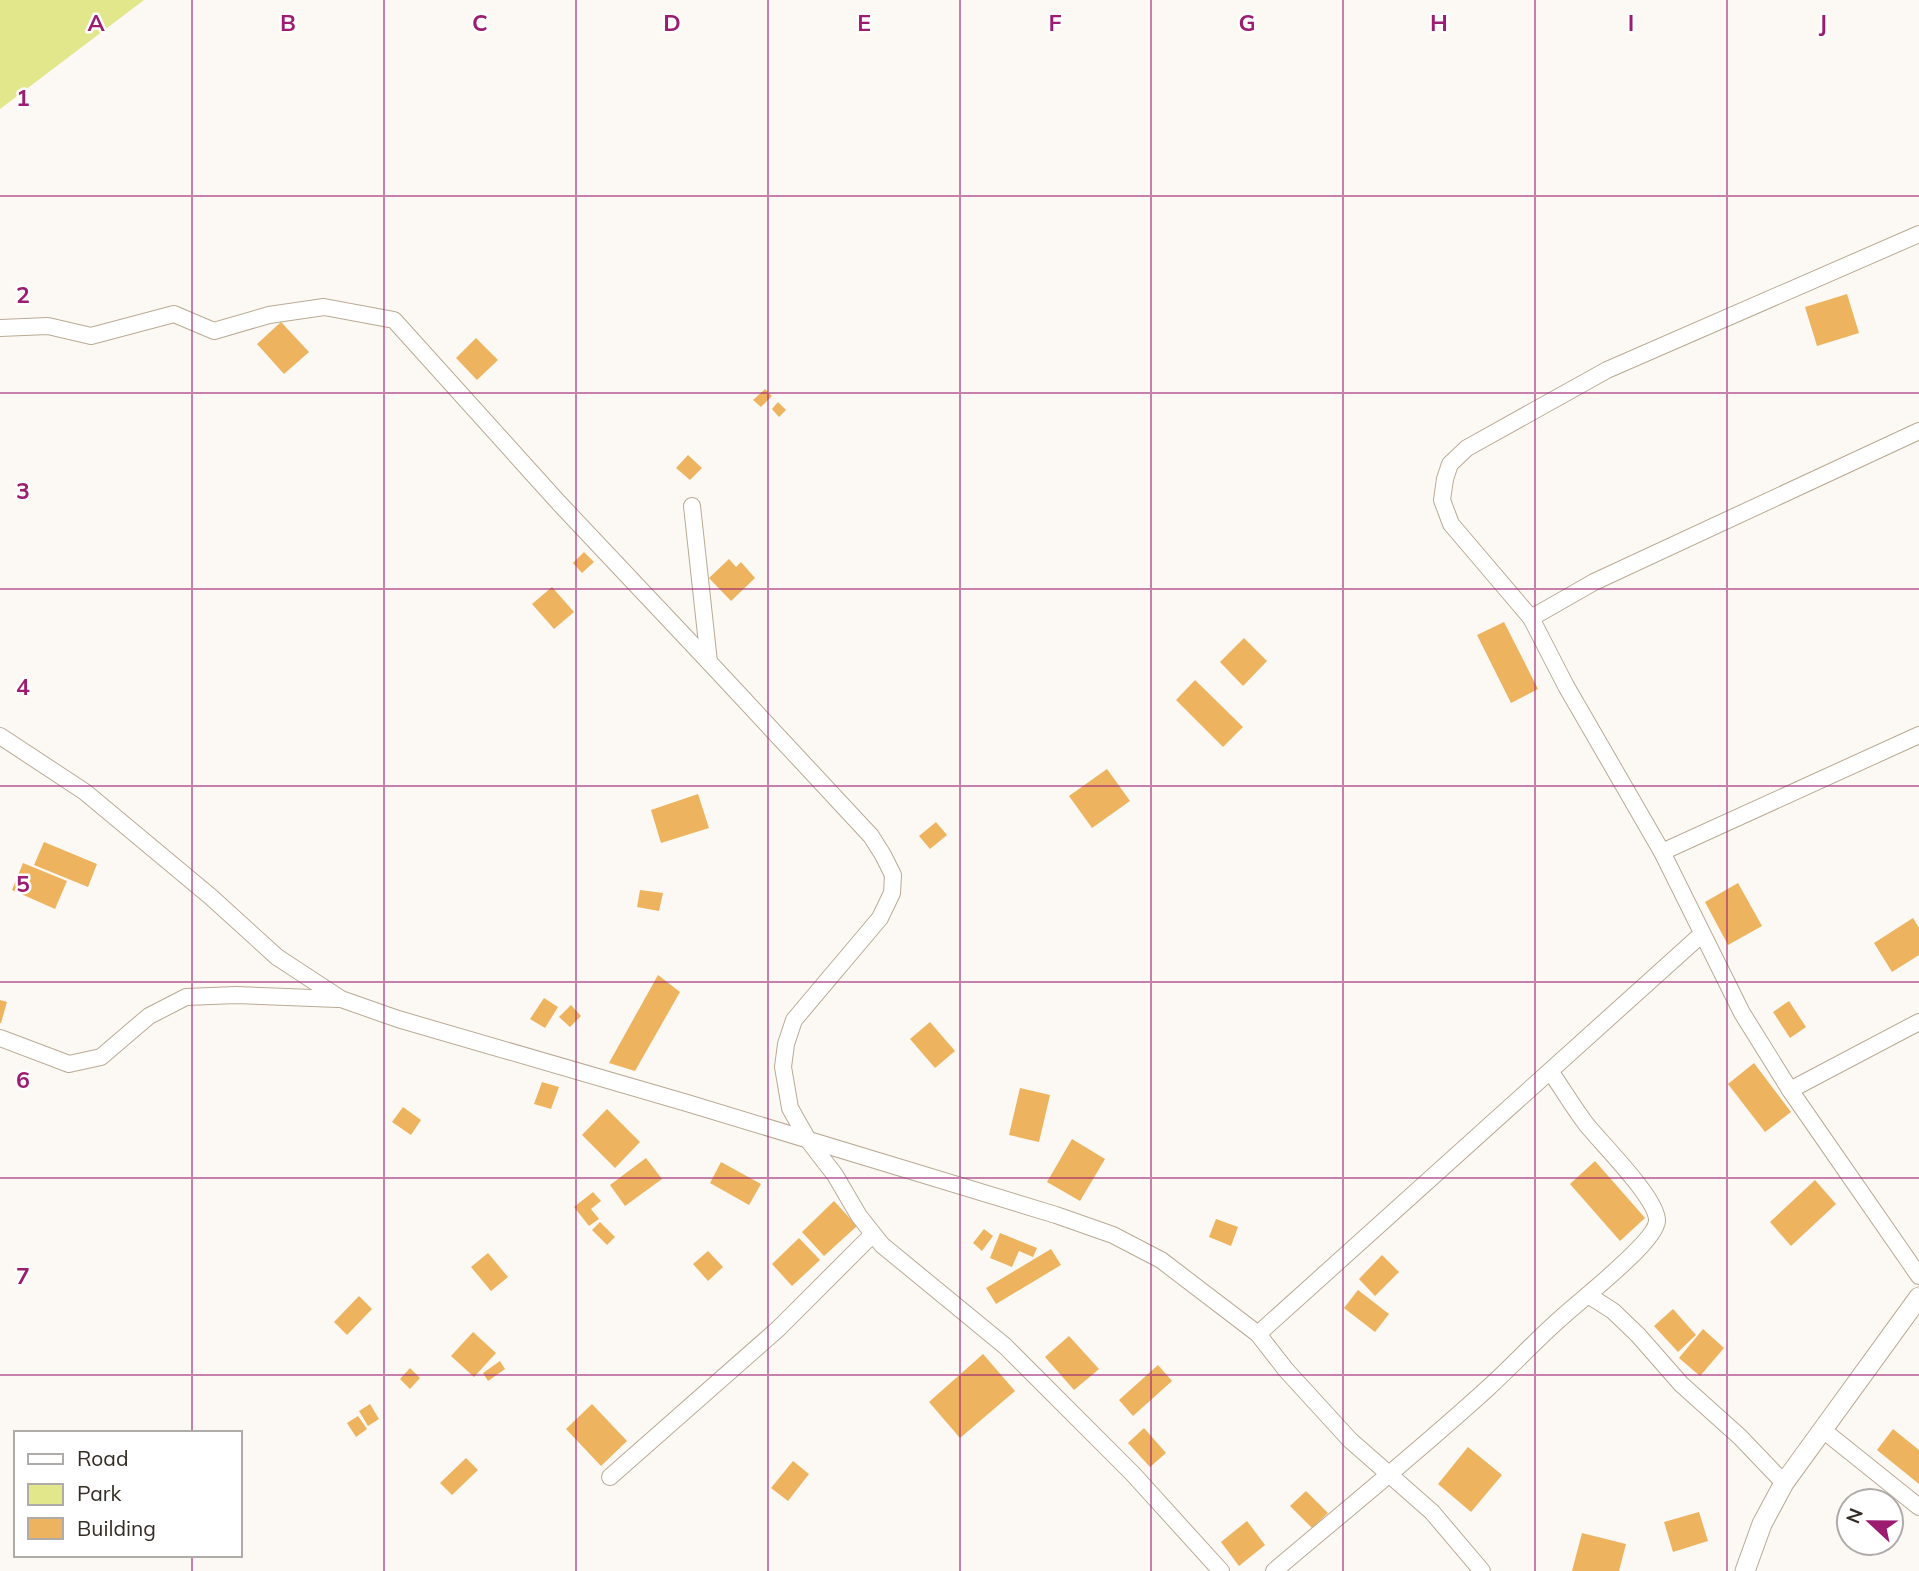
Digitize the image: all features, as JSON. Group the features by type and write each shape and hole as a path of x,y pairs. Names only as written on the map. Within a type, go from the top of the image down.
{"street":[{"path":"1919,234 1607,370 1467,448 1450,464 1442,500 1451,524 1531,618 1566,686 1662,852 1742,1013 1790,1090 1919,1276"},
{"path":"0,328 48,326 91,336 174,314 214,331 269,315 324,307 394,320 559,503 871,836 893,875 892,892 880,918 794,1020 786,1044 783,1067 790,1108 859,1216 882,1245 1005,1346 1133,1475 1221,1571"},
{"path":"1531,618 1594,582 1919,431"},
{"path":"692,506 709,662"},
{"path":"1662,852 1919,735"},
{"path":"0,736 85,792 211,897 277,957 341,999 398,1019 1056,1215 1112,1235 1161,1260 1258,1334 1286,1370 1341,1430 1432,1512 1482,1571"},
{"path":"1258,1334 1702,934"},
{"path":"0,1038 69,1065 101,1057 149,1016 186,997 236,995 341,999"},
{"path":"1790,1090 1919,1022"},
{"path":"1274,1571 1488,1388 1652,1234 1657,1222 1655,1209 1585,1123 1550,1071"},
{"path":"610,1477 778,1329 873,1234"},
{"path":"1588,1296 1613,1311 1681,1384 1740,1437 1784,1483"},
{"path":"1745,1571 1762,1524 1784,1483 1919,1297"},
{"path":"1824,1430 1919,1507"}],"green space":[{"path":"0,0 144,0 0,109"}],"building":[{"path":"1847,294 1859,333 1817,346 1805,307"},
{"path":"281,322 309,352 284,374 257,344"},
{"path":"476,338 498,360 477,380 456,358"},
{"path":"765,389 772,396 761,407 753,400"},
{"path":"778,402 786,410 779,417 772,409"},
{"path":"688,455 702,468 690,480 676,468"},
{"path":"584,552 594,562 582,573 573,563"},
{"path":"729,559 736,567 741,562 755,578 731,601 709,578"},
{"path":"552,587 574,612 554,629 532,604"},
{"path":"1504,622 1538,689 1511,703 1477,635"},
{"path":"1244,638 1267,661 1243,686 1220,662"},
{"path":"1195,680 1243,727 1223,747 1176,700"},
{"path":"1107,769 1130,801 1092,828 1069,796"},
{"path":"698,794 709,828 661,843 651,810"},
{"path":"936,822 947,835 930,849 919,836"},
{"path":"44,842 97,864 88,887 34,865"},
{"path":"23,863 67,881 55,909 12,890"},
{"path":"1738,883 1762,926 1728,945 1705,902"},
{"path":"640,890 663,893 659,911 637,907"},
{"path":"1913,918 1919,928 1919,955 1892,972 1874,943"},
{"path":"658,975 680,992 635,1071 609,1063"},
{"path":"544,998 558,1007 545,1028 530,1019"},
{"path":"0,1000 7,1002 1,1023 0,1023"},
{"path":"1789,1001 1806,1027 1790,1038 1773,1012"},
{"path":"571,1005 581,1016 570,1027 559,1017"},
{"path":"930,1022 955,1051 935,1068 910,1039"},
{"path":"1754,1063 1791,1112 1765,1132 1728,1084"},
{"path":"542,1082 559,1087 551,1109 534,1104"},
{"path":"1020,1088 1050,1095 1039,1142 1009,1135"},
{"path":"403,1107 421,1120 411,1135 392,1122"},
{"path":"607,1109 640,1142 615,1168 582,1135"},
{"path":"1072,1139 1105,1159 1080,1201 1047,1182"},
{"path":"646,1158 662,1179 625,1206 610,1185"},
{"path":"1595,1161 1645,1218 1620,1241 1570,1184"},
{"path":"721,1162 761,1184 749,1205 710,1183"},
{"path":"1815,1180 1836,1204 1791,1246 1770,1222"},
{"path":"593,1192 601,1201 591,1209 599,1219 589,1226 574,1207"},
{"path":"834,1201 857,1226 824,1256 802,1232"},
{"path":"1216,1219 1238,1227 1231,1246 1209,1237"},
{"path":"600,1222 615,1237 607,1245 592,1230"},
{"path":"984,1229 993,1236 982,1251 973,1243"},
{"path":"1000,1233 1037,1248 1033,1257 1019,1251 1012,1267 990,1258"},
{"path":"799,1238 820,1260 792,1286 772,1264"},
{"path":"1051,1249 1061,1265 996,1304 986,1288"},
{"path":"708,1251 723,1267 708,1281 693,1264"},
{"path":"488,1253 508,1277 491,1291 471,1267"},
{"path":"1382,1255 1399,1272 1375,1296 1359,1279"},
{"path":"1358,1290 1389,1314 1375,1332 1344,1308"},
{"path":"359,1296 372,1309 347,1335 334,1322"},
{"path":"1673,1309 1696,1335 1678,1352 1654,1326"},
{"path":"1703,1329 1724,1348 1700,1376 1679,1358"},
{"path":"473,1332 496,1353 474,1377 451,1356"},
{"path":"1069,1336 1099,1369 1074,1390 1045,1357"},
{"path":"983,1354 1015,1391 960,1438 929,1402"},
{"path":"500,1361 505,1369 488,1381 483,1373"},
{"path":"1158,1365 1172,1381 1133,1416 1119,1400"},
{"path":"410,1368 420,1378 410,1389 400,1379"},
{"path":"370,1404 379,1419 368,1426 359,1411"},
{"path":"592,1404 627,1441 601,1466 566,1429"},
{"path":"358,1416 367,1429 356,1437 347,1423"},
{"path":"1144,1428 1166,1453 1150,1467 1128,1443"},
{"path":"1893,1429 1919,1450 1919,1484 1877,1450"},
{"path":"1468,1447 1502,1475 1471,1512 1438,1484"},
{"path":"466,1458 478,1470 452,1495 440,1483"},
{"path":"793,1461 809,1474 788,1501 771,1488"},
{"path":"1306,1491 1328,1513 1312,1528 1290,1506"},
{"path":"1699,1512 1708,1541 1673,1552 1664,1522"},
{"path":"1247,1521 1265,1545 1239,1566 1221,1542"},
{"path":"1582,1533 1626,1544 1619,1571 1572,1571"}]}
